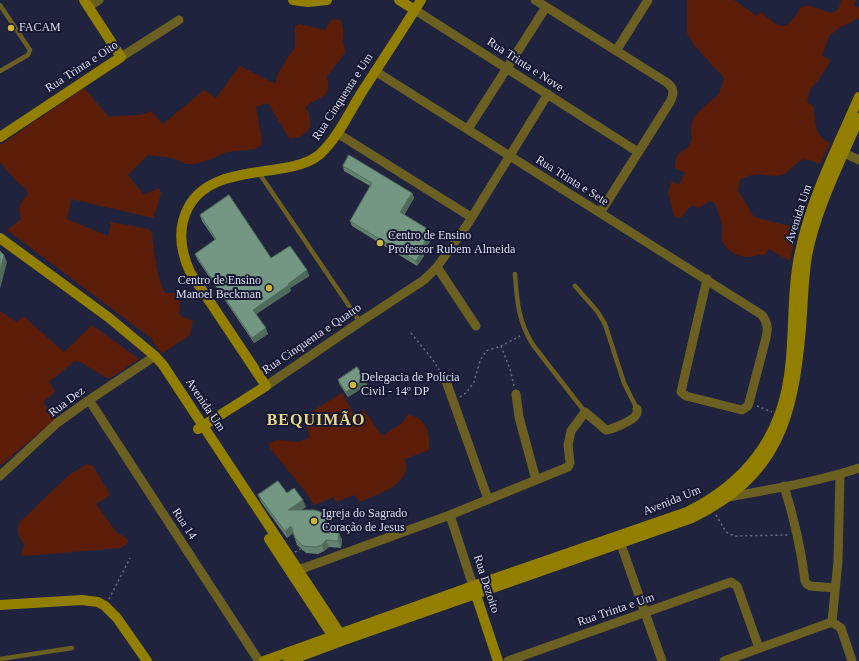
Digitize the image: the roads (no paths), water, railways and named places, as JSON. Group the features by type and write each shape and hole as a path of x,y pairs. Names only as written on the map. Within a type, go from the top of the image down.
{"main road":[{"path":"294,0 308,2 327,0"},
{"name":"Rua Trinta e Nove","path":"398,0 415,10"},
{"name":"Rua Cinquenta e Um","path":"266,386 190,272 184,256 182,242 182,225 185,214 191,202 198,193 212,183 230,178 300,165 320,154 337,133 421,0"},
{"path":"86,4 120,57"},
{"name":"Rua Trinta e Oito","path":"0,137 120,57"},
{"name":"Avenida Um","path":"620,539 692,518 729,497 747,482 766,459 779,435 788,414 797,375 807,255 817,220 859,97"},
{"name":"Avenida Um","path":"264,661 338,638 620,539 687,512 707,502 724,490 749,467 760,452 780,415 790,375 796,281 800,253 807,223 816,198 859,118"},
{"name":"Avenida Um","path":"0,238 108,317 163,365 201,428 338,638"},
{"name":"Avenida Um","path":"0,245 154,357"},
{"name":"Rua Cinquenta e Quatro","path":"201,428 266,386"},
{"name":"Rua Dezoito","path":"474,590 498,661"},
{"path":"0,605 82,600 98,602 105,606 118,618 147,661"},
{"name":"Avenida Um","path":"288,661 338,638"}],"street":[{"path":"86,4 99,0"},
{"path":"535,0 671,85 674,90 673,96 600,213"},
{"path":"616,51 648,0"},
{"path":"468,129 546,7"},
{"name":"Rua Trinta e Nove","path":"415,10 638,152"},
{"name":"Rua Trinta e Oito","path":"120,57 179,20"},
{"name":"Rua Trinta e Sete","path":"375,71 707,279 762,315 766,321 768,330 749,403 748,406 742,410 686,396 681,392 707,279"},
{"name":"Rua Cinquenta e Quatro","path":"266,386 424,280 437,267 471,217 548,94"},
{"path":"337,133 471,217"},
{"path":"840,152 859,160"},
{"path":"437,267 476,326"},
{"name":"Rua Dez","path":"0,476 57,423 154,357"},
{"path":"446,381 488,499"},
{"path":"516,394 519,417 536,480"},
{"name":"Rua 14","path":"89,400 259,661"},
{"path":"295,571 450,515 568,467 570,458 568,445 571,431 585,412 601,424 606,430 634,418 637,409"},
{"path":"729,497 840,474 859,468"},
{"path":"832,622 840,519 840,474"},
{"path":"784,486 795,521 805,581 807,584 815,586 835,588"},
{"name":"Rua Dezoito","path":"450,515 474,590"},
{"path":"620,539 662,661"},
{"name":"Rua Trinta e Um","path":"508,661 731,582 737,586 759,648"},
{"path":"724,661 832,622"},
{"path":"832,622 841,628 852,661"}],"lane":[{"path":"0,5 30,50 28,55 0,71"},
{"path":"259,173 360,322"},
{"path":"515,274 517,302 526,333 533,345 585,412"},
{"path":"575,286 597,311 605,324 624,383 637,409"},
{"path":"0,659 72,648"}],"place":[{"name":"FACAM","path":"11,28"},
{"name":"Centro de Ensino Professor Rubem Almeida","path":"380,243"},
{"name":"Centro de Ensino Manoel Beckman","path":"269,288"},
{"name":"Delegacia de Polícia Civil - 14º DP","path":"353,385"},
{"name":"Igreja do Sagrado Coração de Jesus","path":"314,521"}],"district":[{"name":"BEQUIMÃO","path":"316,421"}]}
